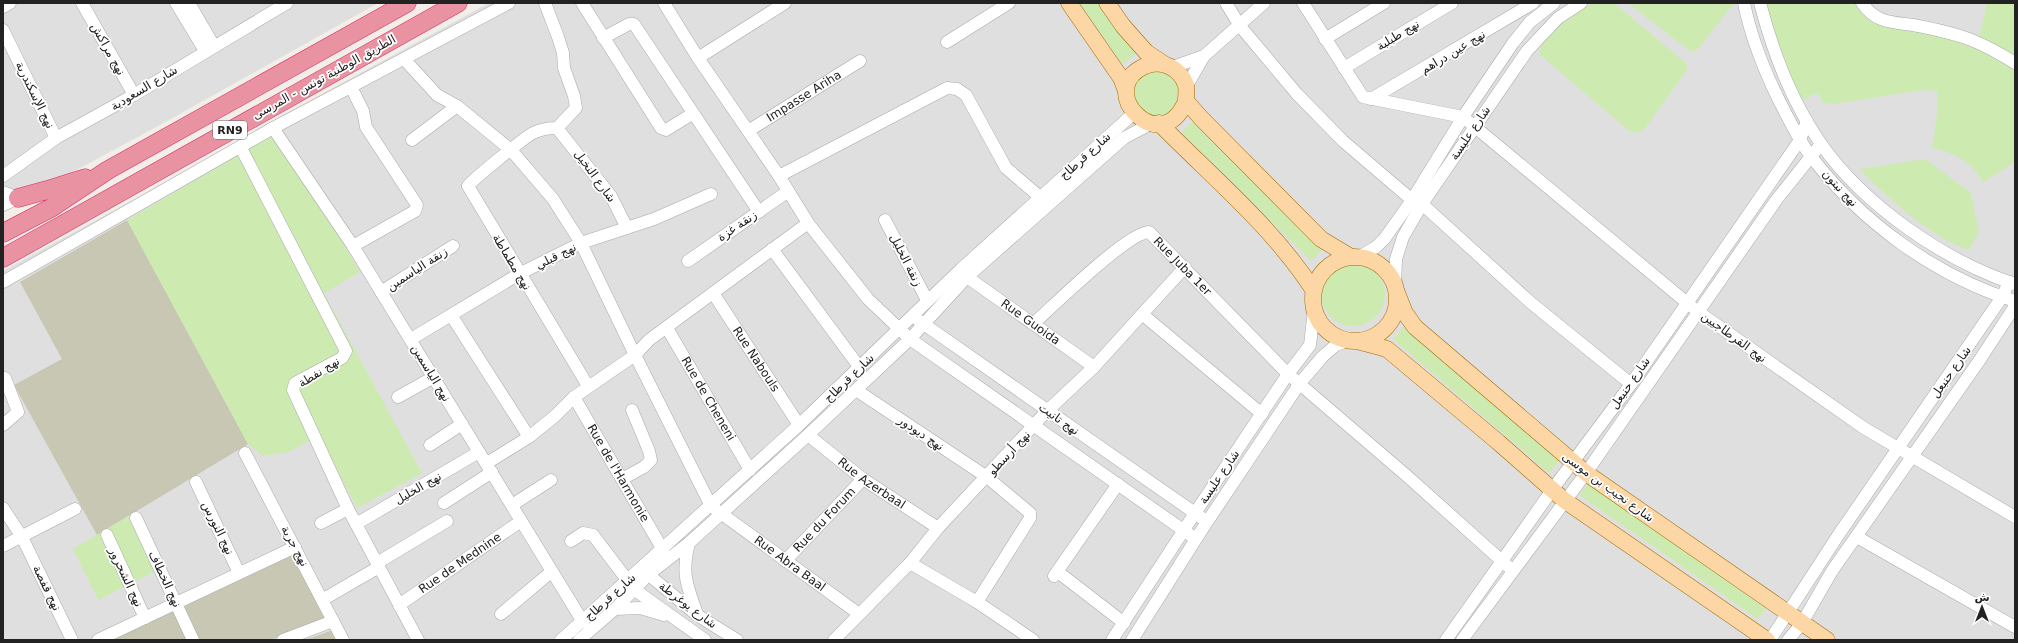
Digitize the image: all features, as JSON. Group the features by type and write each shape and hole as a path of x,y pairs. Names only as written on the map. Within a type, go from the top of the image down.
{"highway":[{"name":"الطريق الوطنية تونس - المرسى","path":"3,233 51,208 108,170 407,3"},
{"name":"الطريق الوطنية تونس - المرسى","path":"3,258 458,3"},
{"path":"8,198 47,190 108,170"},
{"path":"3,269 58,227"}],"main road":[{"path":"1069,3 1121,78 1126,91 1128,103 1134,113 1142,120 1156,123 1219,182 1302,272 1314,291"},
{"path":"1107,3 1123,26 1146,52 1181,76 1186,94 1218,135 1321,239 1335,249 1355,257 1368,259 1381,266 1391,277 1396,289 1395,313 1384,329 1376,335 1353,341"},
{"path":"1126,91 1130,78 1139,69 1151,64 1168,66"},
{"path":"1156,123 1176,116 1183,109 1186,94"},
{"path":"1355,257 1338,261 1326,268 1318,279 1314,291 1314,310 1324,327 1336,336 1387,349 1463,412 1564,500 1766,640"},
{"name":"شارع نجيب بن موسى","path":"1396,289 1405,313 1415,327 1573,463 1787,614 1827,640"}],"street":[{"path":"3,6 10,3"},
{"name":"نهج مراكش","path":"82,3 134,95"},
{"path":"176,3 209,49"},
{"path":"189,3 209,49"},
{"name":"شارع السعودية","path":"3,176 56,138 134,95 287,3"},
{"path":"3,282 241,148 273,128 509,3"},
{"path":"511,150 531,134 544,129 557,128 576,108 574,96 564,68 563,53 545,3"},
{"path":"582,3 660,128 666,130 692,114"},
{"path":"664,3 698,58 808,223 868,299 910,339 1196,539"},
{"path":"947,42 1009,3"},
{"path":"1226,3 1240,26 1297,94 1343,140 1417,202 1530,302 1631,384"},
{"path":"1168,66 1204,56 1240,26 1264,3"},
{"path":"1325,39 1384,3"},
{"name":"نهج طبلبة","path":"1344,68 1452,3"},
{"name":"نهج عين دراهم","path":"1371,99 1533,3"},
{"name":"شارع عليسة","path":"1396,289 1396,259 1400,244 1417,202 1462,117 1513,43 1530,22 1554,3"},
{"name":"شارع عليسة","path":"1355,257 1376,246 1385,238 1417,202 1475,126 1527,51 1558,18 1581,3"},
{"name":"نهج نبتون","path":"1744,3 1754,43 1771,86 1810,156 1846,196 1881,229 1930,262 1973,284 2015,301"},
{"name":"نهج نبتون","path":"1760,3 1768,33 1787,84 1821,144 1859,187 1916,235 1942,251 2012,283"},
{"path":"1862,3 1875,16 1889,23 1918,26 1962,37 2015,63"},
{"path":"698,58 783,4"},
{"path":"1306,4 1325,39 1363,96 1371,99 1462,117"},
{"path":"603,38 626,25 634,24 692,114 759,212"},
{"name":"نهج الإسكندرية","path":"3,30 56,138"},
{"path":"1186,94 1204,56"},
{"path":"404,59 438,95 457,106 511,150 553,199 581,242 635,355 716,510"},
{"name":"Impasse Ariha","path":"748,131 860,61"},
{"path":"351,87 363,111 366,127 417,205 415,211 353,246"},
{"path":"778,176 947,88 957,89 966,95 1006,168 1040,197"},
{"path":"412,140 457,106"},
{"name":"شارع قرطاج","path":"561,640 629,584 689,542 750,470 860,368 927,300 1134,113"},
{"name":"نهج القرطاجيين","path":"1462,117 1475,126 1687,301 1697,311 1841,412 1898,449 1913,456 2015,517"},
{"name":"شارع حنبعل","path":"1446,640 1552,490 1631,384 1687,301 1800,140 1807,121"},
{"name":"شارع قرطاج","path":"645,572 663,550 716,510 808,435 910,339 967,277 1124,138 1156,123"},
{"name":"نهج الياسمين","path":"273,128 353,246 512,505 551,572 583,622"},
{"name":"شارع النخيل","path":"557,128 611,196 627,228"},
{"name":"شارع حنبعل","path":"1462,640 1512,570 1586,473 1697,311 1810,156 1821,144"},
{"name":"نهج نفطة","path":"241,148 346,351 342,358 296,383 293,390 348,509 418,640"},
{"name":"نهج مطماطة","path":"511,150 468,186 519,274 588,386"},
{"name":"زنقة غزة","path":"688,261 787,192"},
{"name":"نهج قبلي","path":"411,339 519,274 581,242 654,219 711,194"},
{"name":"زنقة الخليل","path":"885,220 927,300"},
{"path":"444,502 556,416 574,397 588,386 635,355 649,340 808,223"},
{"name":"Rue Juba 1er","path":"1033,324 1114,252 1143,232 1152,234 1288,374 1512,570"},
{"name":"زنقة الياسمين","path":"381,292 453,246"},
{"path":"772,249 860,368"},
{"name":"نهج أرسطو","path":"834,640 910,563 938,528 1047,411 1094,367 1185,267"},
{"name":"Rue Guoida","path":"967,277 1094,367"},
{"name":"شارع حنبعل","path":"1770,640 1898,449 2012,283"},
{"name":"Rue Nabouls","path":"713,293 799,425"},
{"name":"شارع حنبعل","path":"1788,640 1802,623 1832,571 1858,537 1980,361 2015,306"},
{"name":"شارع عليسة","path":"1112,640 1184,531 1194,513 1288,374 1310,345 1314,310"},
{"path":"1142,314 1262,414"},
{"path":"451,315 528,437"},
{"name":"نهج تانيت","path":"912,315 923,325 1208,522"},
{"name":"Rue de Cheneni","path":"666,328 750,470"},
{"name":"شارع عليسة","path":"1133,640 1196,539 1300,383 1323,356 1336,345 1353,341"},
{"path":"398,397 434,377"},
{"path":"3,425 18,412 5,378"},
{"name":"نهج ديودور","path":"856,390 987,476 1026,508 1030,514 1030,518 977,602"},
{"name":"Rue de l'Harmonie","path":"574,397 663,550"},
{"path":"622,479 644,467 651,460 649,451 632,410"},
{"path":"430,445 462,424"},
{"name":"Rue Azerbaal","path":"808,435 863,479 938,528"},
{"name":"نهج الخليل","path":"356,524 479,452"},
{"name":"نهج جربة","path":"244,453 343,640"},
{"name":"Rue du Forum","path":"785,561 863,479"},
{"path":"512,505 551,480"},
{"name":"نهج النورس","path":"196,482 239,573"},
{"path":"1118,484 1056,574 1124,623"},
{"name":"نهج قفصة","path":"3,508 22,537 72,640"},
{"path":"3,546 75,509"},
{"path":"321,523 348,509"},
{"name":"Rue Abra Baal","path":"716,510 859,614"},
{"name":"نهج الخطاف","path":"136,518 193,640"},
{"name":"Rue de Mednine","path":"399,605 521,521"},
{"path":"322,600 447,522"},
{"name":"شارع يوغرطة","path":"571,541 583,533 593,535 629,584 705,640"},
{"name":"نهج الشحرور","path":"107,535 145,618"},
{"path":"1858,537 2015,627"},
{"path":"689,542 684,569 688,591 697,615"},
{"path":"98,640 295,547"},
{"path":"910,563 977,602 1033,640"},
{"path":"501,614 551,572"},
{"name":"شارع يوغرطة","path":"645,572 697,615 737,640"},
{"name":"شارع قرطاج","path":"579,640 615,609 629,584"},
{"path":"615,609 640,608 678,620"},
{"path":"283,640 333,621"}],"shaded area":[{"path":"3,3 378,3 171,119 45,187 3,213"},
{"path":"489,3 2015,3 2015,640 3,640 3,271 274,120"},
{"path":"127,220 248,444 97,535 14,385 62,359 20,282"},
{"path":"289,554 295,555 326,614 325,619 271,640 198,640 184,608 189,602"},
{"path":"175,609 188,640 108,640"},
{"path":"333,630 338,640 305,640"}],"green space":[{"path":"1080,3 1102,3 1137,53 1122,64"},
{"path":"1591,3 1614,3 1686,63 1687,70 1643,131 1635,132 1627,129 1539,54 1541,47 1552,32"},
{"path":"1628,3 1734,3 1699,48 1691,52"},
{"path":"1765,3 1856,3 1861,12 1875,23 1893,28 1930,34 1960,42 1988,53 2009,65 2015,69 2015,162 1983,182 1979,175 1962,159 1948,152 1932,148 1938,107 1937,91 1923,90 1833,104 1824,103 1817,93 1803,100 1788,73"},
{"path":"1987,3 2015,3 2015,58 1979,38"},
{"path":"1148,70 1167,72 1179,87 1180,91 1178,100 1172,113 1153,118 1132,101 1134,82"},
{"path":"1195,119 1324,248 1311,261 1182,132"},
{"path":"271,136 327,217 360,272 324,293 422,473 357,508 319,435 289,452 263,456 248,444 127,220"},
{"path":"1925,159 1971,193 1979,231 1969,250 1939,236 1910,216 1859,169"},
{"path":"1353,262 1371,268 1379,276 1385,294 1379,312 1371,320 1353,326 1335,320 1327,312 1321,294 1327,276 1335,268"},
{"path":"1406,324 1562,458 1549,473 1393,339"},
{"path":"1589,482 1768,606 1758,619 1579,495"},
{"path":"132,514 158,570 98,600 73,549"}]}
